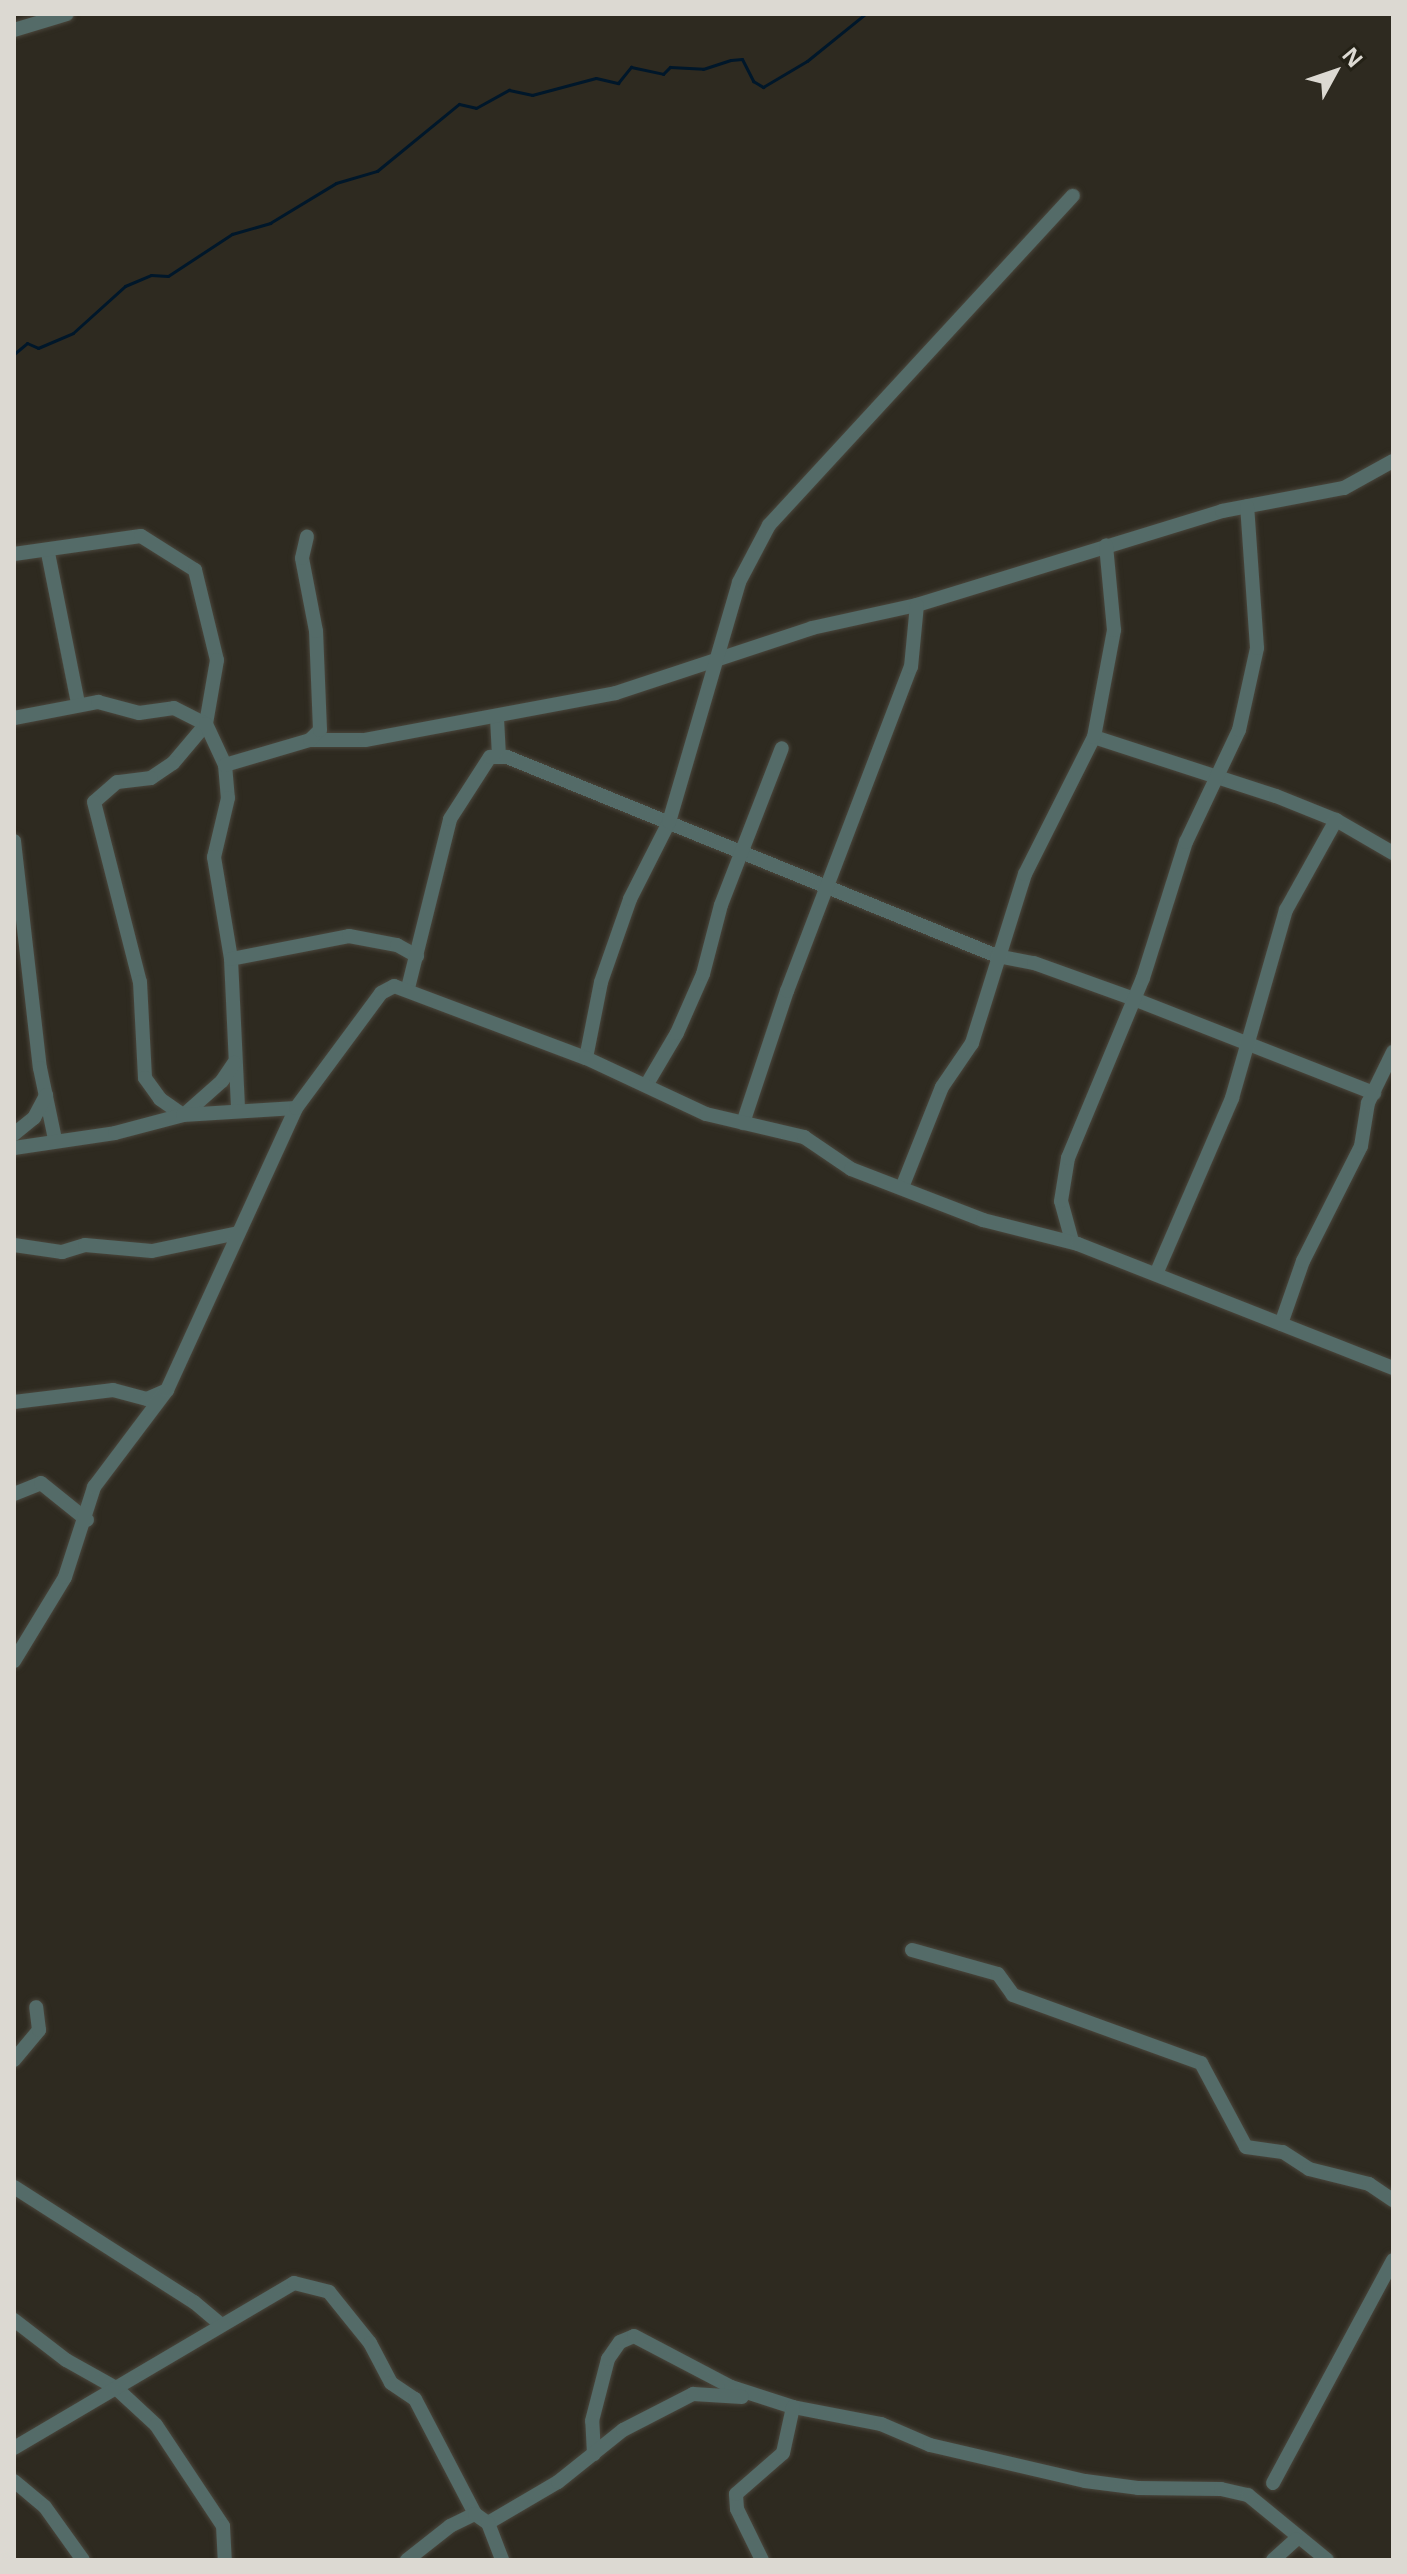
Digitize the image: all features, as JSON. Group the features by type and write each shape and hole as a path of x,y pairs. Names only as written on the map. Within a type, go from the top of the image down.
{"street":[{"path":"14,30 67,14"},
{"path":"586,1058 601,982 630,899 669,822 739,582 769,525 1073,196"},
{"path":"225,765 310,740 341,743 497,718 616,693 812,628 917,605 1106,545 1247,506 1344,488 1393,461"},
{"path":"1072,1241 1061,1201 1068,1158 1155,943 1162,904 1214,776 1239,730 1257,648 1247,506"},
{"path":"14,554 48,553 141,536 195,570 217,660 206,724 173,763 151,778 117,782 94,802 140,982 145,1078 160,1099 183,1115"},
{"path":"307,537 302,558 316,631 322,721 310,740"},
{"path":"903,1185 942,1087 972,1043 997,956 1040,839 1052,829 1094,737 1114,630 1106,545"},
{"path":"48,553 78,703"},
{"path":"743,1123 827,886 911,667 917,605"},
{"path":"14,718 78,703 109,704 139,713 174,708 206,724 225,765 228,798 214,857 231,959 238,1109"},
{"path":"497,718 499,757"},
{"path":"1094,737 1336,820 1393,853"},
{"path":"647,1084 677,1033 703,974 721,905 782,748"},
{"path":"408,988 450,819 490,757 499,757 580,783 997,956 1034,963 1134,999 1374,1093"},
{"path":"1156,1274 1232,1098 1245,1041 1286,910 1336,820"},
{"path":"14,841 46,1095 55,1139"},
{"path":"231,959 349,936 397,945 417,956"},
{"path":"14,1661 65,1577 87,1520 94,1487 167,1390 296,1108 381,993 394,986 408,988 586,1058 706,1114 804,1137 851,1169 903,1185 983,1220 1072,1241 1393,1368"},
{"path":"1281,1324 1303,1261 1361,1146 1374,1093 1393,1052"},
{"path":"183,1115 203,1102 234,1063"},
{"path":"14,1134 34,1118 46,1095"},
{"path":"14,1148 55,1139 115,1133 183,1115 238,1109 296,1108"},
{"path":"14,1245 62,1252 85,1245 152,1251 238,1233"},
{"path":"14,1402 113,1390 147,1399 167,1390"},
{"path":"14,1494 41,1483 87,1520"},
{"path":"912,1950 998,1974 1013,1995 1201,2063 1246,2147 1283,2152 1309,2169 1369,2184 1393,2200"},
{"path":"14,2060 39,2030 36,2007"},
{"path":"14,2187 194,2302 220,2324"},
{"path":"1273,2483 1393,2260"},
{"path":"14,2448 285,2284 329,2292 370,2343 391,2383 415,2399 475,2514 488,2523 502,2560"},
{"path":"14,2320 66,2360 116,2388 156,2425 204,2493 223,2526 225,2560"},
{"path":"594,2454 592,2421 608,2359 620,2342 634,2336 731,2387 793,2407 881,2424 930,2445 1085,2481 1138,2488 1206,2487 1248,2495 1296,2539 1327,2560"},
{"path":"488,2523 594,2454 623,2430 693,2394 774,2402"},
{"path":"762,2560 737,2509 736,2494 783,2453 793,2407"},
{"path":"14,2481 45,2507 83,2560"},
{"path":"407,2560 450,2526 475,2514"},
{"path":"1273,2560 1296,2539"}],"waterway":[{"path":"14,354 27,343 38,348 73,333 125,286 151,275 168,276 232,234 270,223 336,183 377,171 459,104 476,108 509,90 532,95 596,78 618,83 631,67 663,74 670,67 703,69 742,59 753,81 763,87 807,61 865,14"}]}
